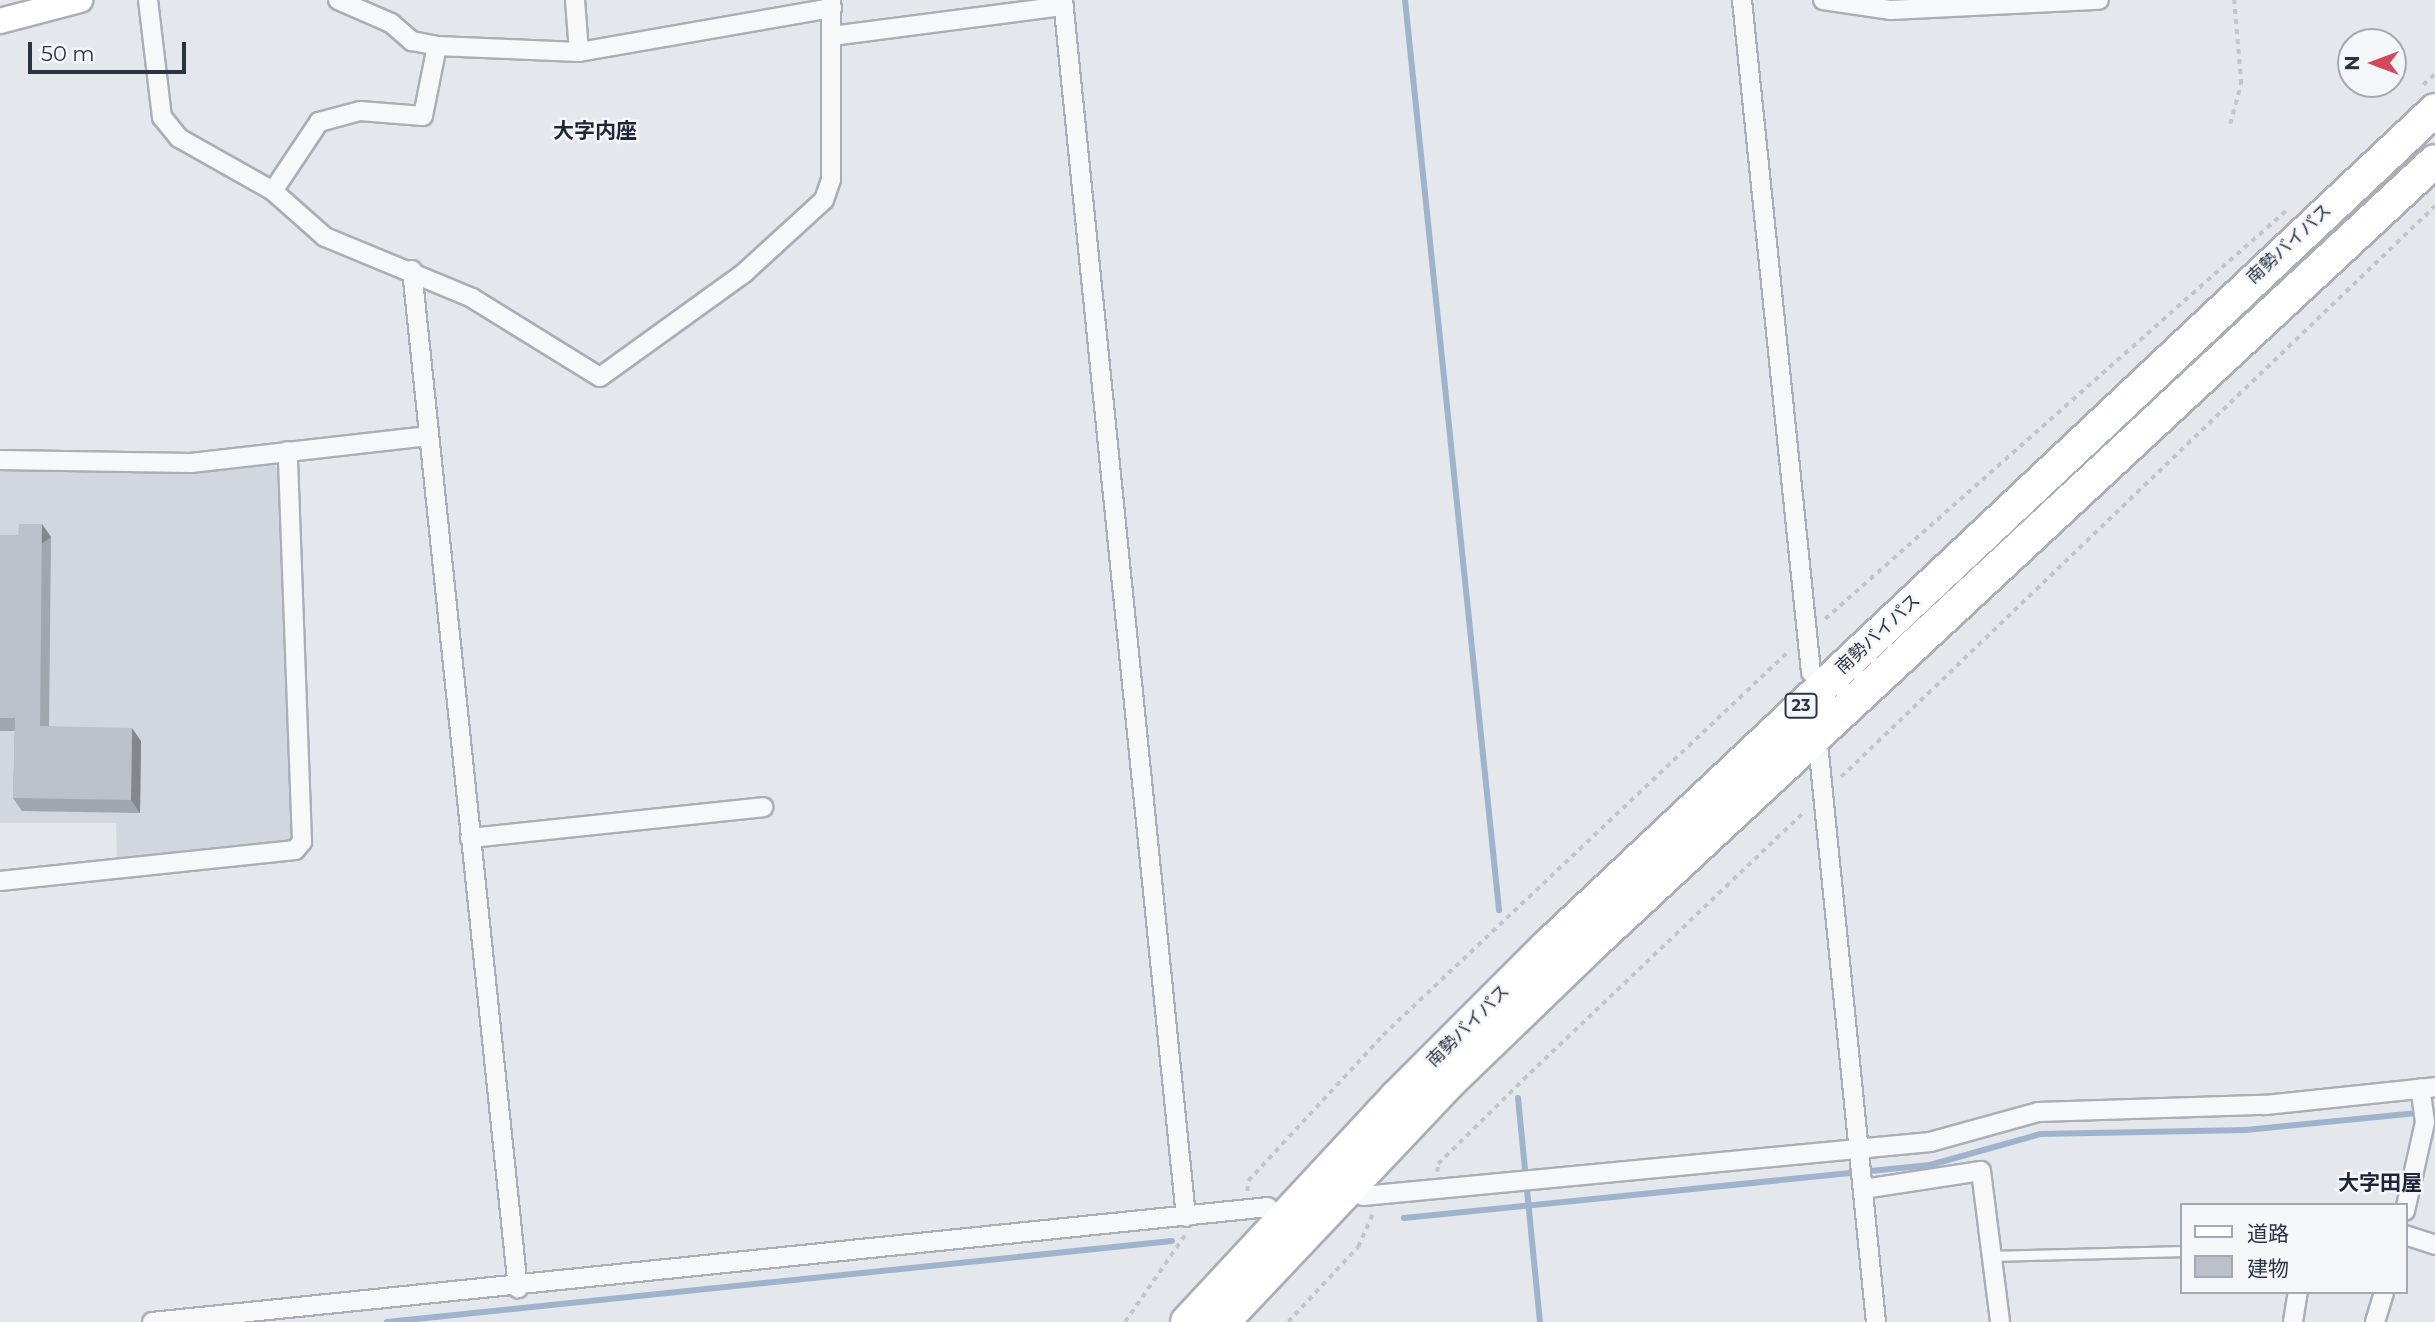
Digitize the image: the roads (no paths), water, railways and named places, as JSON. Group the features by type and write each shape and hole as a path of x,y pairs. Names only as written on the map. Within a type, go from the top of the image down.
{"highway":[{"name":"南勢バイパス","path":"1187,1322 1396,1097 1546,947 2425,101"},
{"name":"南勢バイパス","path":"1223,1322 1441,1091 1604,933 2435,161"}],"main road":[{"path":"0,21 80,0"}],"street":[{"path":"148,0 162,117 179,138 216,164 273,191 325,237 412,270 472,299 582,371 600,377 613,373 744,273 824,200 831,180 832,4 579,52 437,46 412,41 391,23 338,0"},
{"path":"575,0 579,52"},
{"path":"1742,0 1811,672"},
{"path":"1823,0 1891,10 2099,0"},
{"path":"832,36 1064,3 1185,1217"},
{"path":"273,191 320,122 360,111 423,116 437,46"},
{"path":"412,270 518,1288"},
{"path":"0,460 191,463 428,436"},
{"path":"0,881 295,850 302,842 288,451"},
{"path":"1819,754 1877,1322"},
{"path":"470,838 763,807"},
{"path":"1368,1196 1860,1154 1930,1142 2038,1112 2266,1105 2426,1092 2425,1122 2407,1203"},
{"path":"1862,1185 1981,1171 2000,1322"},
{"path":"152,1322 518,1288 1268,1207"},
{"path":"2407,1236 2435,1245"},
{"path":"2293,1322 2298,1294"},
{"path":"2375,1322 2383,1294"}],"lane":[{"path":"1993,1256 2180,1251"}],"waterway":[{"path":"1405,0 1499,910"},
{"path":"1518,1098 1540,1322"},
{"path":"1404,1218 1930,1165 2040,1134 2246,1130 2435,1111"},
{"path":"387,1322 1172,1241"}],"district":[{"name":"大字内座","path":"595,131"},
{"name":"大字田屋","path":"2380,1183"}]}
